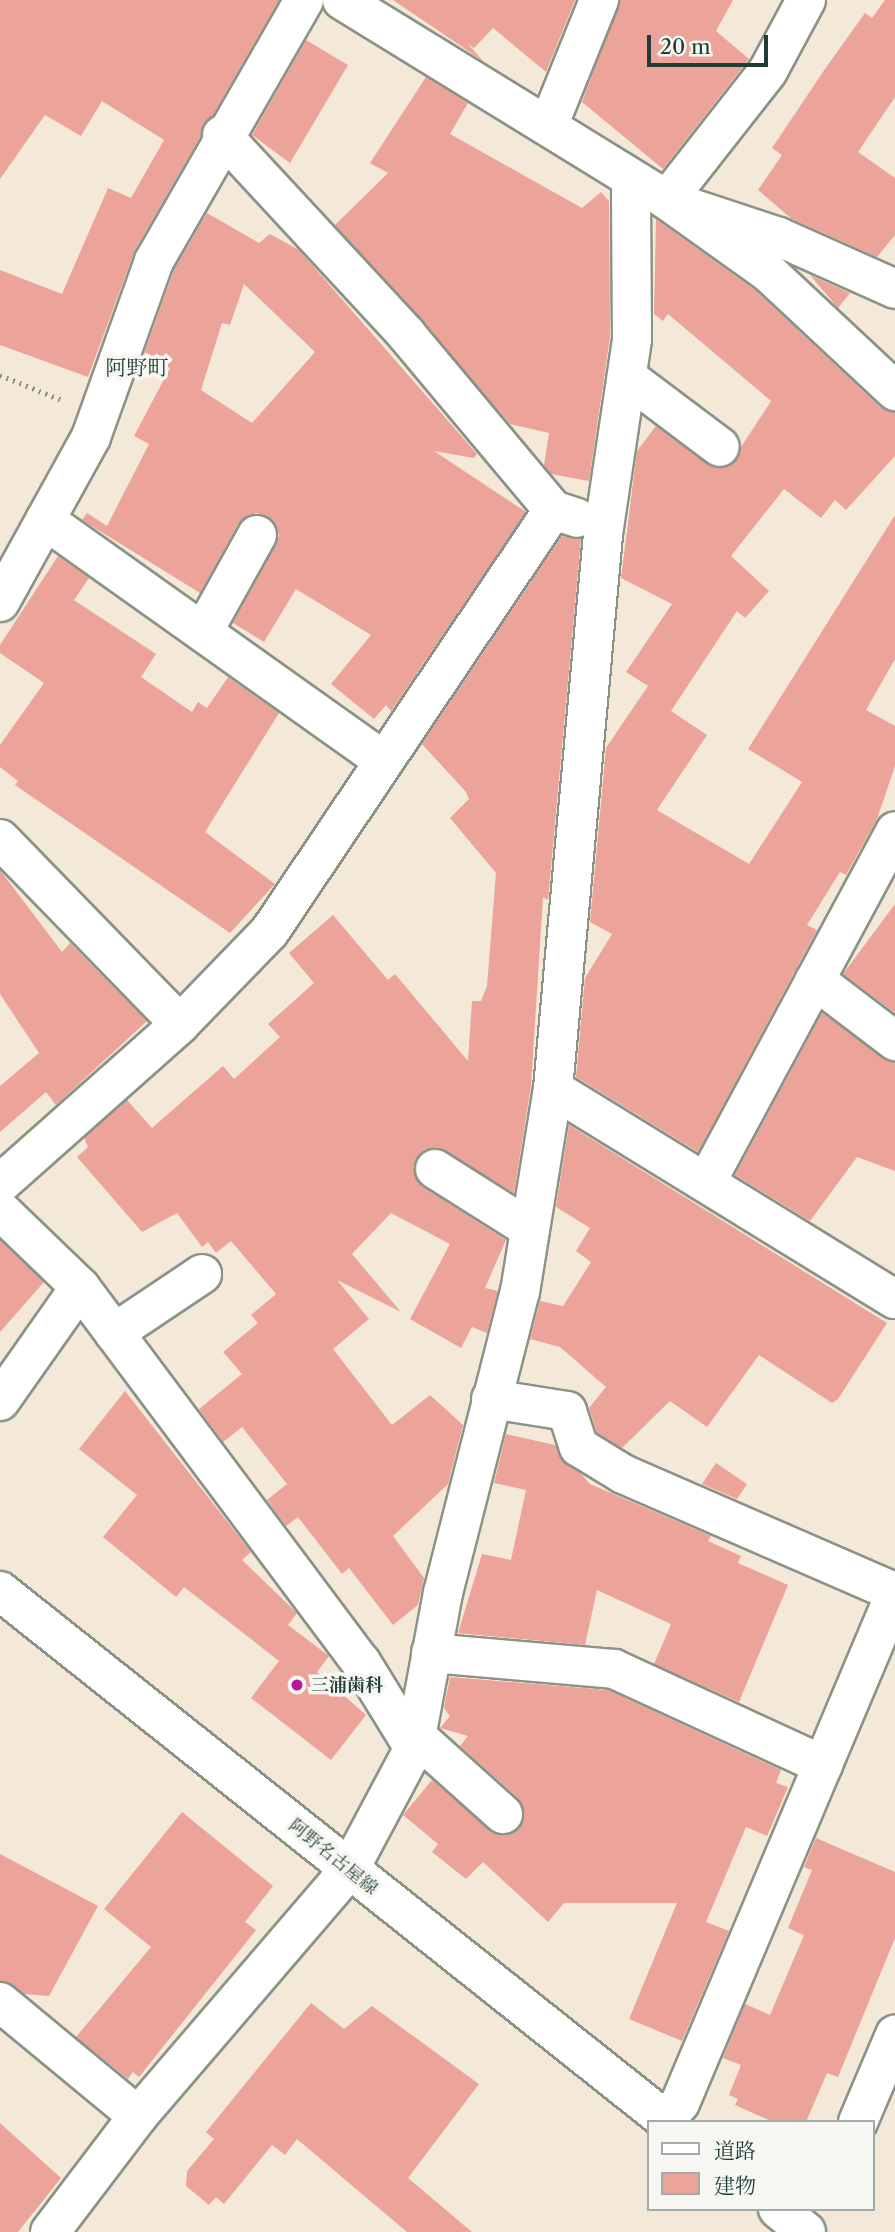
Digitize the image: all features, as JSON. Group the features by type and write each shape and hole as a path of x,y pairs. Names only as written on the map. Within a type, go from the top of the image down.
{"street":[{"path":"0,603 98,418 155,261 222,135 304,0"},
{"path":"342,0 549,124 631,181 667,200 769,273 895,391"},
{"path":"549,124 599,0"},
{"path":"667,200 768,71 806,0"},
{"path":"222,135 406,334 553,510 604,527"},
{"path":"50,2232 138,2116 349,1870 415,1742 431,1653 530,1230 553,1089 604,527 627,377 631,181"},
{"path":"667,200 779,237 895,289"},
{"path":"627,377 720,447"},
{"path":"0,1184 180,1024 300,892 381,759 553,510"},
{"path":"46,520 381,759"},
{"path":"203,632 257,535"},
{"path":"708,1179 895,831"},
{"path":"0,839 180,1024"},
{"path":"815,980 895,1041"},
{"path":"553,1089 708,1179 895,1299"},
{"path":"435,1169 530,1230"},
{"path":"0,1210 80,1287 360,1662 415,1742 503,1814"},
{"path":"114,1333 202,1274"},
{"path":"0,1401 80,1287"},
{"path":"491,1399 566,1411 579,1447 623,1474 895,1593 681,2103 668,2120"},
{"name":"阿野名古屋線","path":"0,1591 666,2120"},
{"path":"431,1653 614,1669 823,1765"},
{"path":"0,2002 138,2116"},
{"path":"859,2120 895,2035"}],"path":[{"path":"0,375 98,418"}],"building":[{"path":"0,0 279,0 135,250 88,377 0,345 0,270 62,294 108,188 131,198 164,140 102,101 81,136 45,115 0,179"},
{"path":"393,0 575,0 546,72 493,28 474,48 468,44 483,61"},
{"path":"620,0 733,0 716,31 749,59 663,169 582,102"},
{"path":"885,0 895,0 895,97 858,152 895,178 895,235 877,257 792,219 758,190 782,155 772,148 865,13 872,18"},
{"path":"306,40 348,65 290,163 252,135"},
{"path":"426,77 468,103 450,134 582,208 601,192 609,201 610,337 589,481 551,474 544,465 549,433 510,424 335,225 388,173 370,163"},
{"path":"207,213 259,243 270,234 299,250 477,454 474,458 434,451 526,512 391,711 386,705 374,719 331,684 371,635 296,589 264,642 233,623 276,545 279,534 268,516 256,513 238,524 200,593 82,520 87,513 107,526 149,444 134,436 170,368 142,359 174,270","holes":["244,284 315,352 252,423 201,390 222,323 230,325"]},
{"path":"656,219 755,290 880,407 895,412 895,456 846,510 835,500 821,518 784,489 731,556 769,591 745,618 737,611 671,711 707,735 657,810 749,864 802,782 748,749 895,515 895,659 866,710 895,726 895,766 877,819 846,875 840,872 807,925 817,930 698,1152 576,1077 585,978 612,934 590,922 606,748 648,686 626,672 672,604 621,578 637,451 656,426 707,464 728,467 771,401 668,314 663,321 654,314"},
{"path":"810,275 850,293 838,308"},
{"path":"562,536 581,539 548,900 543,897 531,1086 514,1193 437,1147 424,1150 413,1167 423,1187 506,1240 485,1288 498,1291 487,1333 472,1327 461,1348 410,1319 450,1244 391,1213 352,1254 401,1312 337,1280 369,1319 333,1349 392,1425 430,1395 463,1425 448,1484 393,1536 424,1578 418,1605 393,1625 349,1568 342,1574 298,1517 286,1526 267,1500 287,1484 242,1427 223,1442 199,1409 242,1374 223,1352 258,1323 251,1315 276,1294 231,1241 216,1253 208,1242 202,1247 177,1213 142,1232 77,1157 88,1147 84,1138 127,1100 152,1128 223,1066 234,1079 280,1037 268,1024 314,983 289,953 333,915 388,980 395,974 468,1061 472,1001 481,1001 487,986 496,873 450,818 469,799 466,792 422,744"},
{"path":"58,556 89,578 74,600 156,654 141,677 192,712 198,702 207,708 228,677 279,713 205,832 275,884 230,933 15,785 18,781 0,767 0,745 44,683 0,653 0,645"},
{"path":"0,870 62,952 70,943 147,1021 56,1105 46,1092 0,1132 0,1086 39,1053 0,994"},
{"path":"895,904 895,1013 843,974"},
{"path":"822,1013 895,1062 895,1171 857,1157 810,1221 735,1175"},
{"path":"569,1125 887,1323 838,1399 832,1403 759,1355 707,1427 670,1401 622,1448 597,1433 589,1408 606,1387 560,1347 530,1339 540,1301 563,1306 591,1262 576,1251 590,1228 556,1207"},
{"path":"0,1240 44,1282 0,1332"},
{"path":"125,1391 251,1552 242,1560 297,1613 288,1625 329,1656 317,1672 366,1715 331,1760 251,1698 279,1661 184,1587 176,1597 103,1537 137,1495 79,1449"},
{"path":"506,1434 555,1445 590,1484 711,1536 708,1541 741,1556 738,1563 788,1585 739,1702 654,1664 671,1624 597,1590 585,1645 458,1633 482,1554 511,1560 526,1490 494,1483"},
{"path":"716,1463 747,1484 737,1499 702,1484"},
{"path":"450,1677 608,1690 781,1770 776,1783 788,1787 767,1836 746,1827 706,1922 729,1931 682,2041 629,2019 677,1903 564,1903 548,1922 483,1862 466,1879 432,1852 438,1844 403,1815 432,1780 498,1835 510,1834 524,1819 518,1798 460,1746 468,1736 440,1728 450,1716 444,1708"},
{"path":"182,1812 273,1886 245,1922 256,1930 139,2077 133,2072 128,2079 76,2037 151,1947 104,1909"},
{"path":"816,1838 895,1872 895,1938 838,2077 827,2073 807,2120 769,2120 735,2105 738,2099 729,2095 741,2065 723,2058 745,2004 770,2015 804,1935 788,1928 812,1870 804,1867"},
{"path":"0,1854 98,1906 49,1996 24,1994 0,1981"},
{"path":"311,2003 344,2029 372,2006 479,2084 408,2178 472,2232 407,2232 297,2139 285,2155 272,2145 224,2204 216,2197 209,2205 186,2186 187,2171 214,2139 206,2132"},
{"path":"0,2123 61,2178 18,2232 0,2232"}],"place":[{"name":"三浦歯科","path":"297,1685"}],"district":[{"name":"阿野町","path":"137,368"}]}
